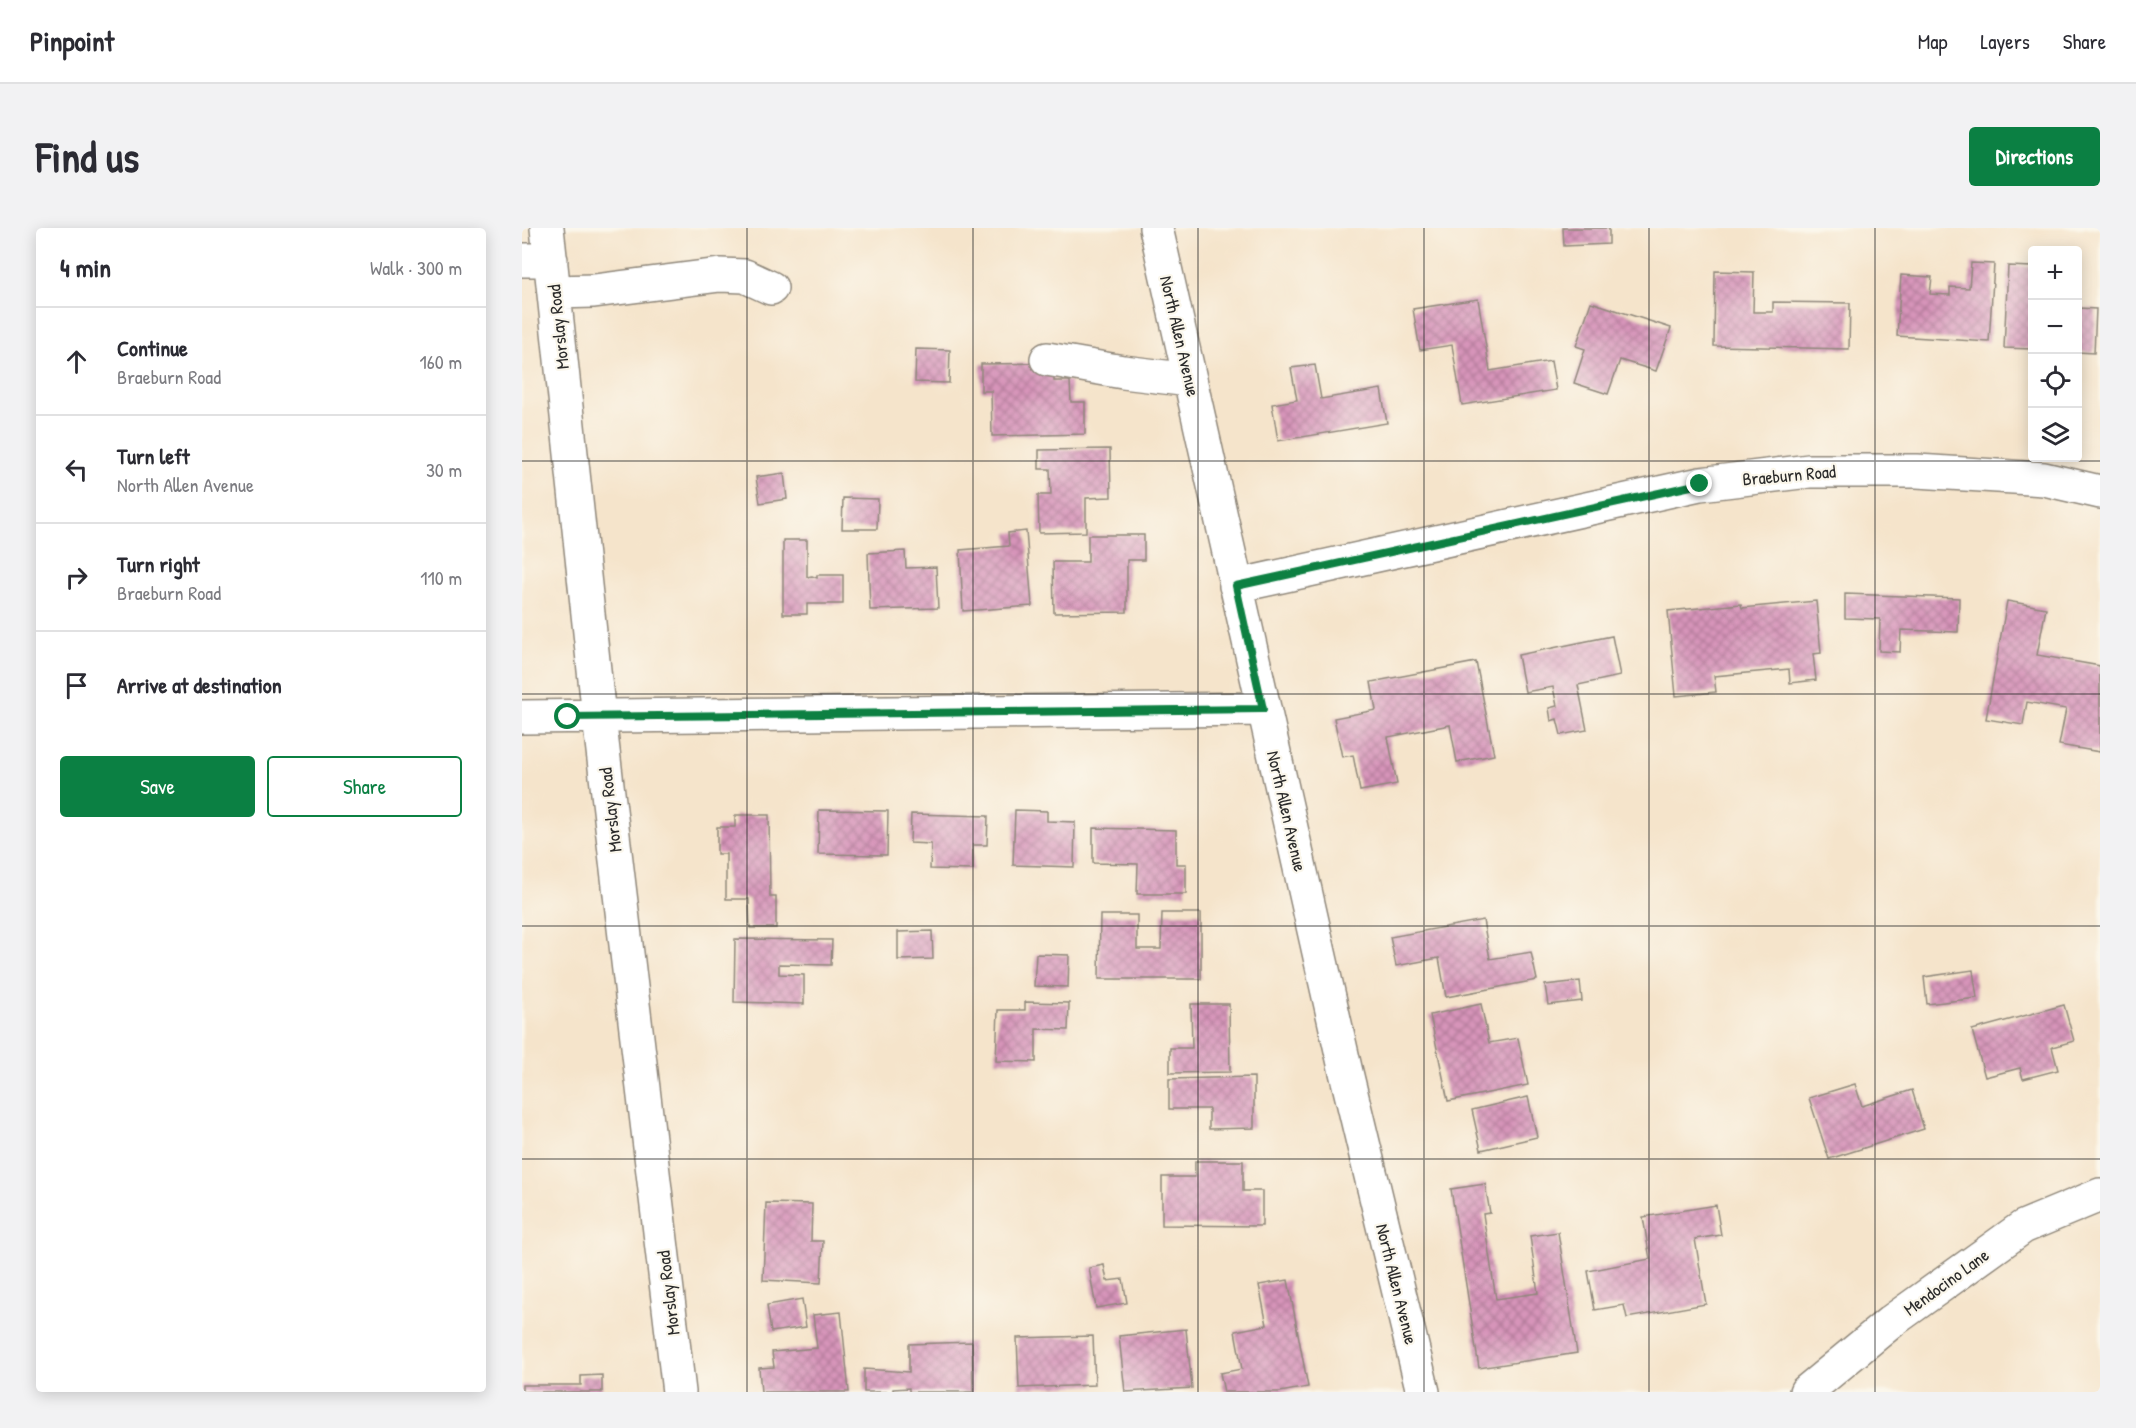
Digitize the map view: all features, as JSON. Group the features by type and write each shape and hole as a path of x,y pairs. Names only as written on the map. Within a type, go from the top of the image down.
{"street":[{"name":"Morslay Road","path":"547,228 543,271 599,717 679,1392"},
{"name":"North Allen Avenue","path":"1156,228 1345,1068 1423,1392"},
{"path":"543,271 594,291 720,275 746,276 771,288"},
{"path":"1047,359 1123,372 1190,380"},
{"name":"Braeburn Road","path":"1236,586 1700,484 1809,471 1917,471 2044,479 2100,492"},
{"path":"522,717 1263,709"},
{"name":"Mendocino Lane","path":"1806,1392 1892,1321 2023,1227 2100,1195"}],"building":[{"path":"1563,228 1609,228 1609,244 1564,246"},
{"path":"1971,263 1994,264 1989,342 1897,336 1901,275 1932,277 1930,294 1950,295 1950,287 1969,288"},
{"path":"2008,266 2028,267 2028,349 2004,348"},
{"path":"1715,271 1754,272 1753,312 1773,312 1773,302 1850,303 1849,349 1714,346"},
{"path":"1478,299 1490,371 1551,361 1556,390 1462,405 1452,345 1420,350 1413,309"},
{"path":"1591,302 1671,328 1656,371 1620,360 1608,394 1574,383 1585,349 1576,346"},
{"path":"2082,308 2096,309 2094,353 2082,352"},
{"path":"916,349 950,350 949,383 915,382"},
{"path":"1054,363 1054,381 1070,381 1071,402 1085,402 1085,434 992,436 991,391 981,391 981,364"},
{"path":"1315,365 1321,399 1381,389 1387,423 1278,441 1272,404 1297,400 1291,368"},
{"path":"1110,449 1111,497 1086,498 1086,532 1039,533 1038,495 1051,495 1050,469 1039,469 1039,450"},
{"path":"784,473 787,499 760,503 756,477"},
{"path":"843,498 878,499 877,529 842,529"},
{"path":"1026,531 1032,606 963,611 960,550 1009,546 1008,533"},
{"path":"1088,535 1144,535 1144,560 1127,560 1127,612 1054,613 1053,562 1088,562"},
{"path":"783,540 807,540 807,577 843,575 843,604 807,604 807,614 783,614"},
{"path":"905,551 906,568 936,567 938,608 870,610 868,553"},
{"path":"1845,594 1959,598 1958,632 1901,630 1900,652 1879,651 1880,619 1845,618"},
{"path":"1816,601 1821,653 1813,654 1816,680 1790,683 1789,669 1714,676 1716,692 1676,696 1668,611 1741,604 1742,608"},
{"path":"2007,601 2046,608 2037,655 2100,666 2100,752 2059,745 2066,709 2027,702 2023,725 1986,719"},
{"path":"1612,636 1620,676 1578,685 1587,730 1561,735 1557,719 1551,721 1549,708 1557,706 1553,687 1525,692 1518,655"},
{"path":"1476,662 1494,755 1457,762 1450,725 1388,737 1397,784 1360,791 1353,755 1342,757 1334,718 1376,710 1371,682"},
{"path":"819,810 888,811 887,855 818,854"},
{"path":"1015,810 1047,811 1047,821 1075,822 1074,867 1013,865"},
{"path":"911,814 988,816 987,845 973,845 973,870 930,869 931,844 910,843"},
{"path":"735,815 769,815 770,897 776,897 776,928 750,928 749,899 726,899 726,854 717,854 717,827 735,827"},
{"path":"1093,828 1176,830 1176,864 1186,864 1186,894 1137,894 1138,864 1093,863"},
{"path":"1162,913 1201,913 1201,979 1099,979 1100,915 1137,915 1137,949 1161,949"},
{"path":"1483,920 1490,959 1531,952 1537,980 1446,997 1439,958 1396,966 1390,937"},
{"path":"932,931 933,959 898,960 898,932"},
{"path":"735,939 832,940 831,965 779,964 779,974 804,975 804,1004 734,1002"},
{"path":"1036,954 1069,955 1068,987 1034,986"},
{"path":"1973,970 1977,998 1927,1004 1924,977"},
{"path":"1580,981 1582,1001 1548,1005 1545,985"},
{"path":"1025,1002 1069,1003 1068,1030 1036,1029 1036,1062 996,1061 998,1010 1025,1010"},
{"path":"1191,1004 1229,1004 1230,1072 1170,1073 1170,1048 1192,1048"},
{"path":"1481,1004 1489,1043 1518,1038 1528,1085 1448,1101 1430,1015"},
{"path":"2064,1005 2074,1041 2052,1047 2058,1070 2023,1079 2020,1068 1985,1077 1972,1030"},
{"path":"1254,1077 1254,1128 1209,1129 1209,1109 1169,1109 1169,1079"},
{"path":"1855,1084 1862,1106 1912,1090 1924,1129 1829,1159 1809,1098"},
{"path":"1528,1097 1537,1137 1481,1150 1472,1110"},
{"path":"1195,1161 1243,1161 1243,1191 1262,1191 1262,1226 1162,1225 1162,1177 1195,1177"},
{"path":"1485,1184 1490,1213 1483,1214 1496,1299 1538,1293 1530,1236 1558,1232 1577,1353 1479,1368 1451,1189"},
{"path":"766,1203 812,1204 811,1241 823,1241 821,1283 763,1280"},
{"path":"1716,1205 1721,1235 1695,1239 1706,1304 1627,1318 1624,1305 1595,1310 1588,1271 1650,1259 1643,1217"},
{"path":"1104,1265 1107,1281 1123,1279 1127,1303 1096,1308 1089,1268"},
{"path":"1288,1280 1308,1387 1280,1392 1224,1392 1220,1373 1242,1369 1235,1331 1267,1325 1259,1285"},
{"path":"802,1299 806,1327 771,1332 767,1305"},
{"path":"841,1312 849,1392 761,1392 759,1368 774,1367 772,1352 817,1348 813,1315"},
{"path":"1186,1329 1192,1388 1125,1392 1119,1336"},
{"path":"1093,1336 1095,1385 1019,1388 1017,1338"},
{"path":"972,1342 973,1392 909,1392 909,1388 893,1389 893,1392 864,1392 864,1369 909,1372 909,1344"},
{"path":"602,1375 602,1392 522,1392 522,1385 581,1385 581,1376"}],"route":[{"path":"568,717 1263,709 1236,586 1700,484"}]}
